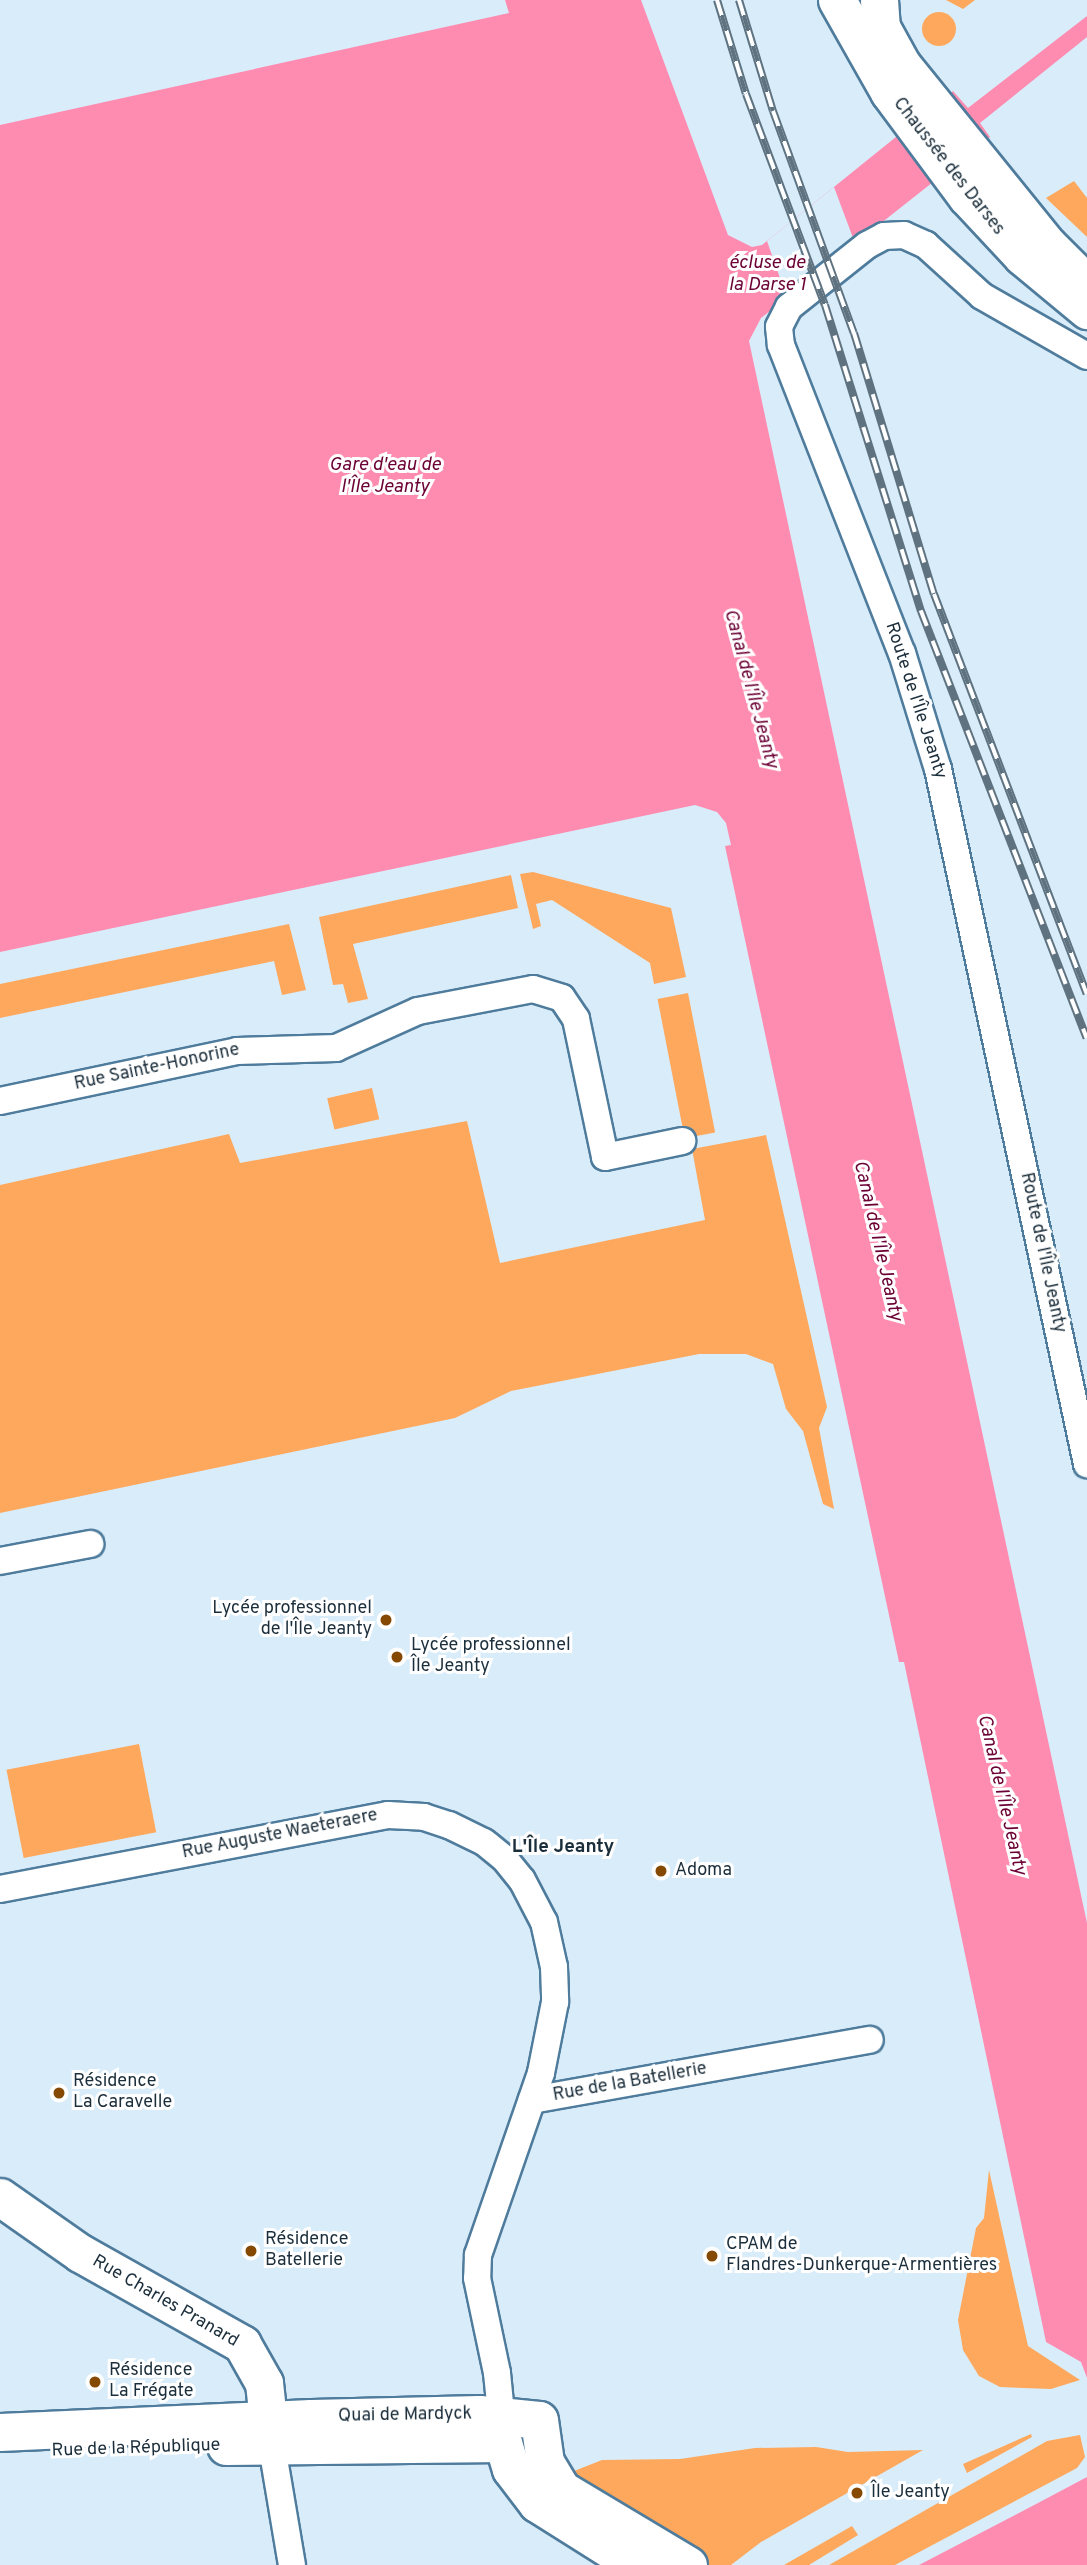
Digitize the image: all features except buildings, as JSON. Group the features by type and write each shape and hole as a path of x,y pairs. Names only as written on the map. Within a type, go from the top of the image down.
{"street":[{"name":"Chaussée des Darses","path":"837,0 967,171 1005,240 1087,310"},
{"name":"Chaussée des Darses","path":"880,0 887,42 911,99"},
{"name":"Chaussée des Darses","path":"967,171 1087,283"},
{"name":"Route de l'Île Jeanty","path":"1087,356 982,296 926,245 904,235 884,236 867,245 789,307 778,332 902,653 938,769 1087,1464"},
{"name":"Rue Sainte-Honorine","path":"0,1101 237,1051 336,1048 418,1011 533,989 562,998 576,1019 606,1157 682,1141"},
{"path":"0,1561 90,1544"},
{"name":"Rue Auguste Waeteraere","path":"0,1889 377,1816 413,1816 449,1825 484,1842 513,1868 536,1905 548,1937 555,2016 532,2100"},
{"name":"Rue de la Batellerie","path":"502,2429 477,2278 478,2255 532,2100 870,2040"},
{"name":"Rue Charles Pranard","path":"0,2197 80,2253 242,2344 261,2375 271,2434"},
{"name":"Quai de Mardyck","path":"271,2434 502,2429 540,2420 545,2462 561,2489 680,2560"},
{"path":"502,2429 511,2469 532,2499 635,2565"},
{"name":"Rue de la République","path":"0,2432 271,2434"},
{"path":"271,2434 292,2565"},
{"name":"Rue de la République","path":"0,2453 271,2434"}],"shaded area":[{"path":"946,0 975,0 963,9"},
{"path":"939,12 951,17 956,29 951,41 939,46 927,41 922,29 927,17"},
{"path":"1074,181 1087,198 1087,237 1046,198"},
{"path":"533,872 671,908 686,977 654,984 650,963 552,900 536,904 541,926 533,929 520,874"},
{"path":"511,875 518,908 353,944 368,999 348,1003 343,984 333,985 319,917"},
{"path":"289,924 306,990 282,995 274,961 0,1018 0,984"},
{"path":"688,993 715,1132 685,1138 658,999"},
{"path":"372,1088 379,1119 334,1130 327,1098"},
{"path":"467,1121 500,1263 705,1220 692,1149 766,1135 827,1407 819,1428 834,1509 823,1504 803,1431 786,1409 773,1364 746,1354 699,1354 511,1391 455,1418 0,1513 0,1185 229,1134 240,1163"},
{"path":"139,1744 156,1832 24,1858 6,1770"},
{"path":"989,2170 1028,2346 1080,2380 1051,2389 1000,2387 979,2376 963,2350 958,2320 976,2228 984,2218"},
{"path":"1031,2434 1032,2437 967,2473 963,2464"},
{"path":"1080,2435 1085,2457 1077,2468 895,2565 829,2565 1047,2441"},
{"path":"816,2447 848,2452 923,2450 761,2542 731,2565 706,2565 625,2519 569,2473 602,2460 680,2459 755,2448"},
{"path":"852,2526 858,2535 809,2565 784,2565"}],"water":[{"name":"Gare d'eau de l'Île Jeanty","path":"505,0 641,0 728,235 752,247 762,245 953,91 968,108 1087,16 1087,37 980,123 990,137 761,318 749,341 1087,1923 1087,2378 1081,2362 1046,2342 904,1662 899,1662 725,846 731,845 726,823 717,812 695,805 0,952 0,125 509,13"},
{"path":"1087,2477 1087,2565 919,2565 1038,2503"}],"pier":[{"path":"834,187 856,246 787,298 767,241"}],"railway":[{"path":"717,0 746,94 825,305 921,611 1087,1038"},
{"path":"739,0 773,111 854,333 934,594 1087,994"}],"place":[{"name":"Lycée professionnel de l'Île Jeanty","path":"386,1620"},
{"name":"Lycée professionnel Île Jeanty","path":"397,1657"},
{"name":"Adoma","path":"661,1871"},
{"name":"Résidence La Caravelle","path":"59,2093"},
{"name":"Résidence Batellerie","path":"251,2251"},
{"name":"CPAM de Flandres-Dunkerque-Armentières","path":"712,2256"},
{"name":"Résidence La Frégate","path":"95,2382"},
{"name":"Île Jeanty","path":"857,2493"}],"district":[{"name":"L'Île Jeanty","path":"563,1848"}],"water label":[{"name":"écluse de la Darse 1","path":"767,275"},
{"name":"Canal de l'Île Jeanty","path":"750,689"},
{"name":"Canal de l'Île Jeanty","path":"877,1241"},
{"name":"Canal de l'Île Jeanty","path":"1001,1795"}]}
